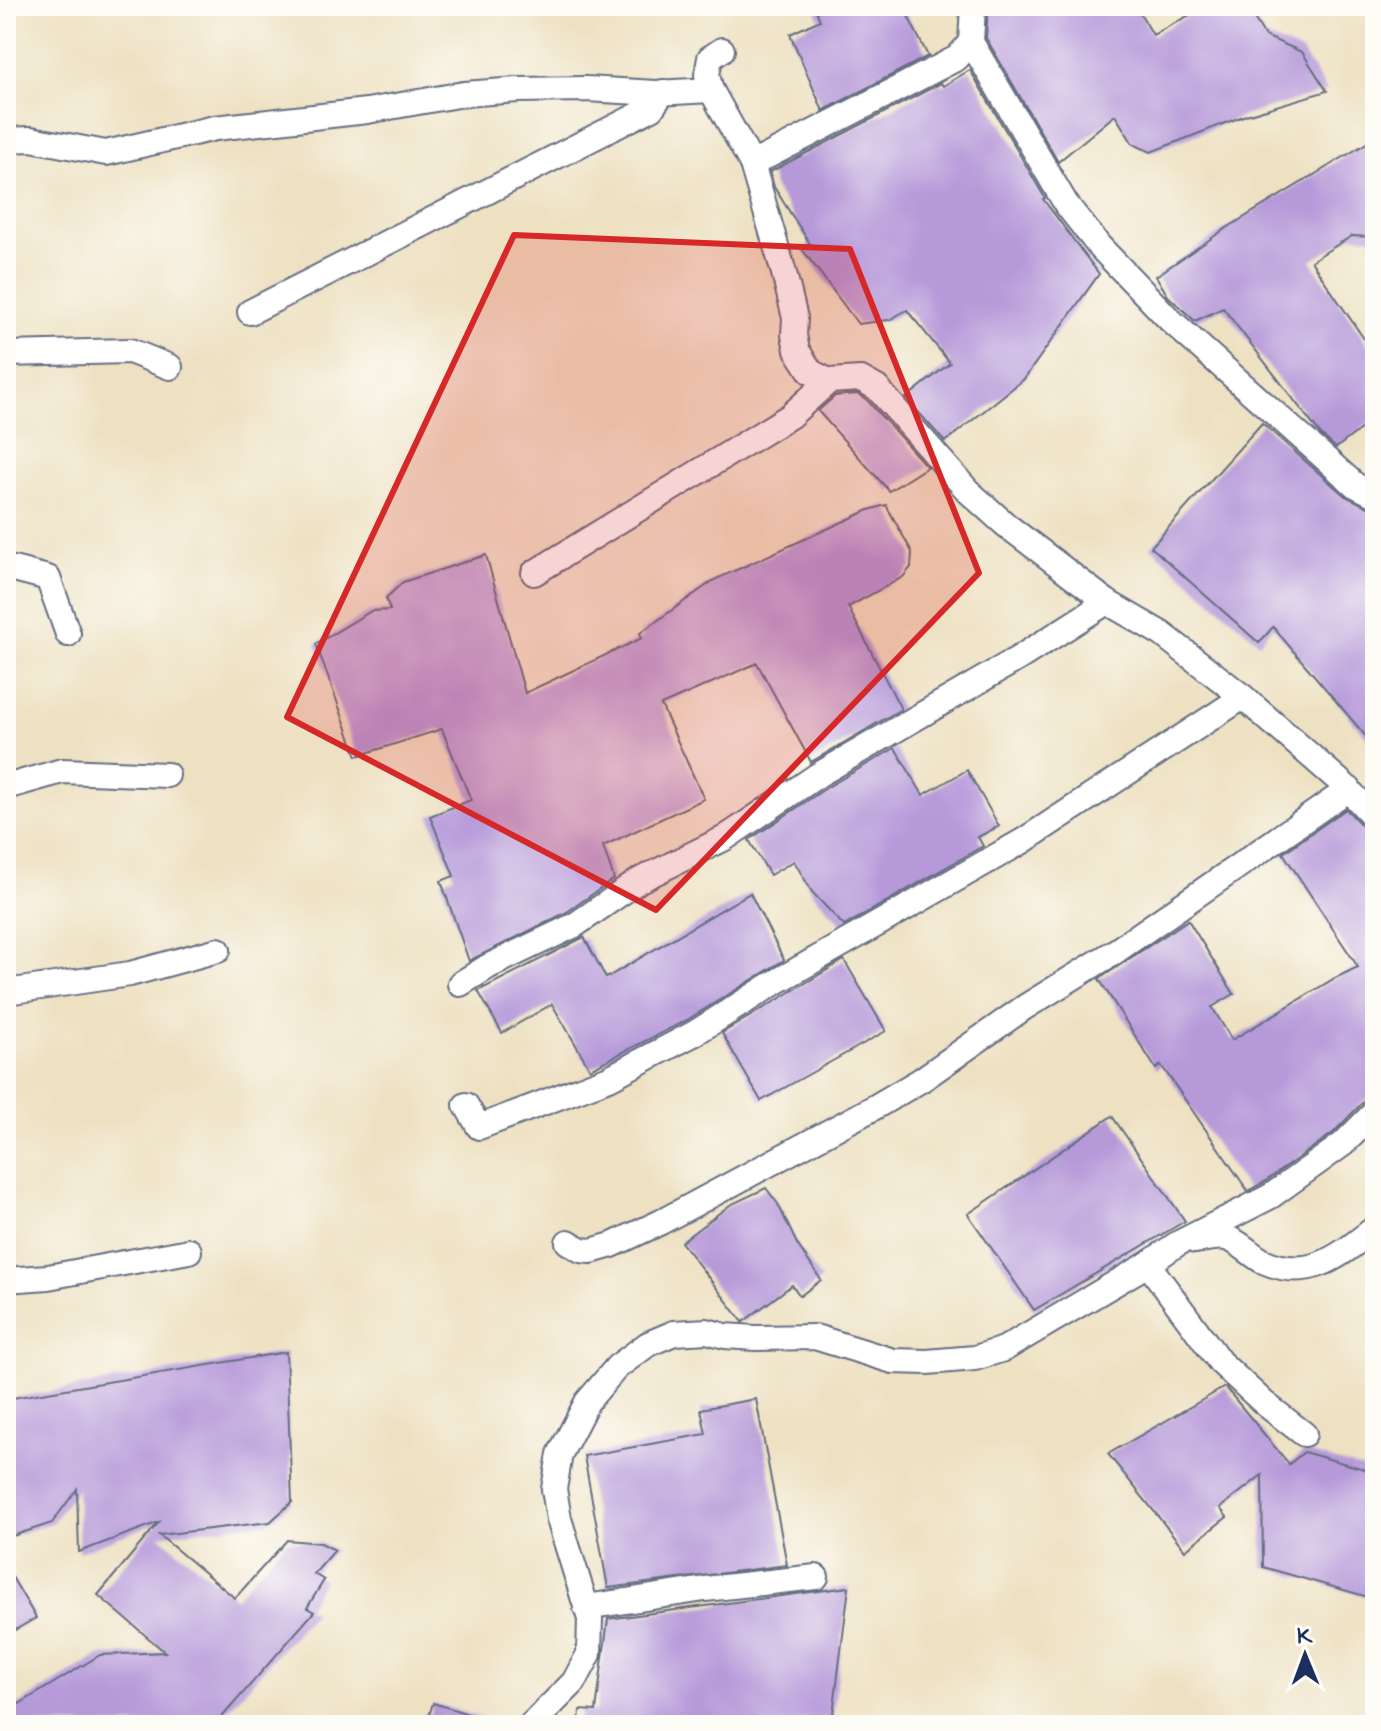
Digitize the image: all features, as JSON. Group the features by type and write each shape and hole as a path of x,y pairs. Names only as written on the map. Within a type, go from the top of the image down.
{"street":[{"path":"973,6 971,42 1066,204 1099,246 1170,320 1355,485 1375,495"},
{"path":"752,164 957,58 971,42"},
{"path":"722,50 710,58 707,75 711,90 752,164 795,318 797,350 811,372 829,381 861,379 877,388 968,491 1006,525 1107,602 1162,634 1243,697 1349,789 1375,818"},
{"path":"6,140 31,139 106,153 215,128 367,111 464,94 586,89 711,90"},
{"path":"250,312 652,108 663,92"},
{"path":"6,354 130,351 170,367"},
{"path":"534,573 790,416 829,381"},
{"path":"6,567 48,578 68,634"},
{"path":"460,984 489,966 575,925 640,880 725,838 818,775 1019,658 1107,602"},
{"path":"466,1105 479,1127 609,1078 656,1054 1023,841 1243,697"},
{"path":"6,787 62,771 167,775"},
{"path":"568,1242 581,1250 591,1251 612,1245 661,1222 875,1107 921,1080 1025,1007 1116,951 1349,789"},
{"path":"6,992 130,974 218,950"},
{"path":"531,1725 574,1682 589,1654 590,1619 559,1519 554,1489 560,1454 587,1402 617,1367 648,1344 674,1333 707,1331 725,1336 756,1338 815,1337 893,1361 927,1362 975,1358 1004,1349 1177,1244 1271,1196 1343,1144 1375,1112"},
{"path":"1177,1244 1226,1238 1263,1260 1296,1270 1314,1267 1341,1254 1375,1228"},
{"path":"6,1280 48,1277 189,1251"},
{"path":"1148,1264 1220,1362 1264,1403 1304,1434"},
{"path":"586,1607 705,1589 816,1577"}],"highlighted area":[{"path":"514,235 850,249 979,573 656,910 287,717"}],"building":[{"path":"814,6 903,6 928,56 823,111 790,34 820,20"},
{"path":"988,6 1136,6 1153,35 1206,6 1283,6 1254,18 1265,36 1302,52 1327,91 1246,115 1151,152 1133,144 1115,115 1058,162 986,38"},
{"path":"970,70 1043,199 1099,274 1024,379 945,442 906,398 950,363 907,310 889,320 858,324 802,249 810,244 774,187 770,172"},
{"path":"1375,138 1375,237 1352,236 1311,261 1375,355 1375,418 1336,448 1321,435 1223,308 1195,321 1168,296 1156,276 1225,229"},
{"path":"858,394 867,400 927,467 889,491 818,411 835,396"},
{"path":"1262,423 1345,496 1375,510 1375,747 1273,627 1259,643 1151,547"},
{"path":"886,505 912,552 911,567 903,577 848,607 901,709 811,762 757,663 661,705 704,799 603,846 614,879 567,912 469,961 441,881 454,876 430,816 471,800 442,729 357,756 316,644 371,611 390,610 386,598 403,582 486,555 525,693 642,638 640,633 714,580"},
{"path":"895,748 923,795 967,770 999,826 978,837 983,846 844,926 812,892 794,861 770,875 749,840 826,788"},
{"path":"1346,809 1364,828 1375,833 1375,1096 1364,1101 1333,1133 1248,1191 1161,1065 1156,1069 1099,979 1188,920 1234,994 1212,1007 1232,1040 1358,967 1283,853"},
{"path":"750,893 784,960 687,1020 590,1069 552,1004 502,1033 478,991 584,937 606,978"},
{"path":"844,960 886,1031 761,1101 722,1033"},
{"path":"1112,1116 1185,1221 1034,1310 968,1214"},
{"path":"766,1188 821,1280 800,1296 792,1285 743,1322 681,1242 730,1205"},
{"path":"286,1352 292,1502 270,1522 159,1535 235,1598 287,1540 321,1543 335,1550 314,1574 324,1580 307,1608 314,1612 222,1717 234,1725 6,1725 6,1712 100,1655 165,1652 98,1595 159,1522 79,1552 77,1489 52,1523 6,1538 6,1399"},
{"path":"1225,1387 1289,1464 1304,1452 1375,1472 1375,1599 1263,1567 1262,1475 1220,1508 1227,1517 1185,1550 1108,1454"},
{"path":"756,1399 787,1565 608,1588 584,1456 706,1434 701,1409"},
{"path":"6,1567 36,1618 6,1635"},
{"path":"849,1587 832,1722 805,1719 805,1725 579,1725 580,1710 596,1711 608,1619"},
{"path":"433,1703 494,1722 494,1725 426,1725"}]}
